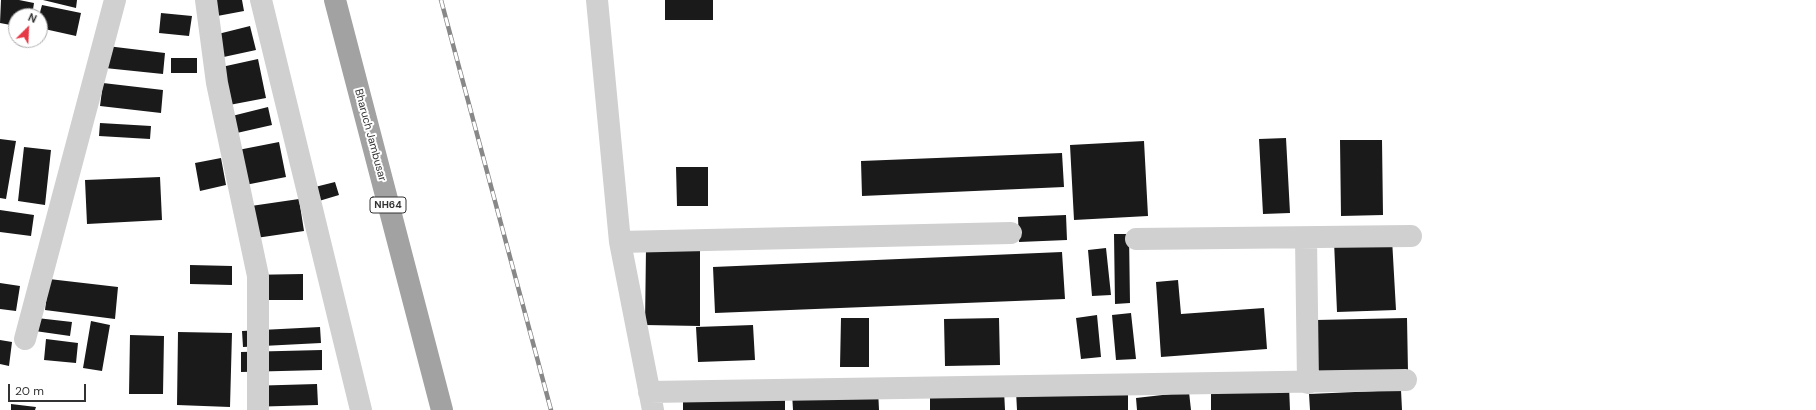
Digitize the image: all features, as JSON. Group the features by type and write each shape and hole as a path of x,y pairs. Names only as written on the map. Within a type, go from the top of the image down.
{"highway":[{"name":"Bharuch Jambusar","path":"335,0 442,410"}],"street":[{"path":"25,339 115,0"},
{"path":"206,0 217,83 258,276 258,410"},
{"path":"261,0 361,410"},
{"path":"597,0 620,242 651,401 1406,380"},
{"path":"620,242 1011,233"},
{"path":"1136,239 1411,236"},
{"path":"1306,238 1308,383"}],"building":[{"path":"1,0 19,0 34,3 33,8 8,8 8,24 0,23"},
{"path":"43,0 77,0 76,8"},
{"path":"208,0 242,0 244,11 212,17"},
{"path":"665,0 713,0 713,20 665,20"},
{"path":"42,5 81,13 76,36 48,30 48,8 41,8"},
{"path":"161,13 192,16 189,36 159,33"},
{"path":"250,26 256,50 219,58 214,35"},
{"path":"107,46 165,53 163,74 105,68"},
{"path":"171,58 197,58 197,73 171,73"},
{"path":"258,59 266,98 224,106 217,68"},
{"path":"103,83 163,90 161,113 100,106"},
{"path":"268,107 272,125 228,135 224,118"},
{"path":"100,123 151,126 150,139 99,136"},
{"path":"1286,138 1290,213 1263,214 1259,139"},
{"path":"0,139 16,141 6,199 0,198"},
{"path":"1340,140 1382,140 1383,215 1341,216"},
{"path":"1144,141 1148,216 1074,220 1070,145"},
{"path":"279,142 286,177 240,186 233,151"},
{"path":"24,147 51,150 45,205 18,201"},
{"path":"1062,153 1064,187 862,196 861,161"},
{"path":"221,158 226,185 200,191 195,163"},
{"path":"676,167 708,167 708,206 677,206"},
{"path":"160,177 162,220 87,224 85,180"},
{"path":"335,182 339,195 319,201 315,187"},
{"path":"299,199 304,231 256,238 251,206"},
{"path":"0,210 34,215 31,236 0,232"},
{"path":"1066,215 1067,240 1019,242 1018,217"},
{"path":"1114,234 1129,234 1130,303 1115,304"},
{"path":"1392,239 1396,310 1337,312 1334,241"},
{"path":"646,248 700,248 700,326 645,325"},
{"path":"1106,248 1111,295 1092,296 1088,250"},
{"path":"1062,252 1065,299 715,313 713,267"},
{"path":"190,265 232,266 232,285 190,284"},
{"path":"303,274 303,300 247,300 247,275"},
{"path":"49,279 118,287 115,319 45,310"},
{"path":"1178,280 1181,314 1264,308 1267,349 1161,357 1156,282"},
{"path":"0,283 20,286 16,311 0,309"},
{"path":"1131,313 1136,359 1116,360 1112,315"},
{"path":"1097,315 1101,357 1081,359 1076,318"},
{"path":"37,318 72,322 70,336 35,331"},
{"path":"841,318 869,318 869,367 840,367"},
{"path":"999,318 1000,365 945,366 944,319"},
{"path":"1407,318 1408,372 1317,374 1316,320"},
{"path":"91,321 110,325 102,371 83,368"},
{"path":"753,325 755,360 698,362 696,327"},
{"path":"320,327 321,343 243,347 242,331"},
{"path":"178,332 232,333 230,407 177,405"},
{"path":"130,335 164,336 163,394 129,394"},
{"path":"46,339 78,343 76,363 44,360"},
{"path":"0,340 12,342 9,366 0,364"},
{"path":"322,350 322,370 241,372 241,352"},
{"path":"317,384 318,405 247,407 247,386"},
{"path":"1289,386 1290,410 1211,410 1211,389"},
{"path":"1128,388 1128,410 1017,410 1016,391"},
{"path":"878,389 879,410 793,410 792,393"},
{"path":"1004,390 1005,410 930,410 930,392"},
{"path":"1401,390 1402,410 1310,410 1309,394"},
{"path":"1189,392 1191,410 1137,410 1136,398"},
{"path":"683,395 785,397 785,410 683,410"},
{"path":"11,404 36,407 35,410 11,410"}],"railway":[{"path":"441,0 551,410"}]}
